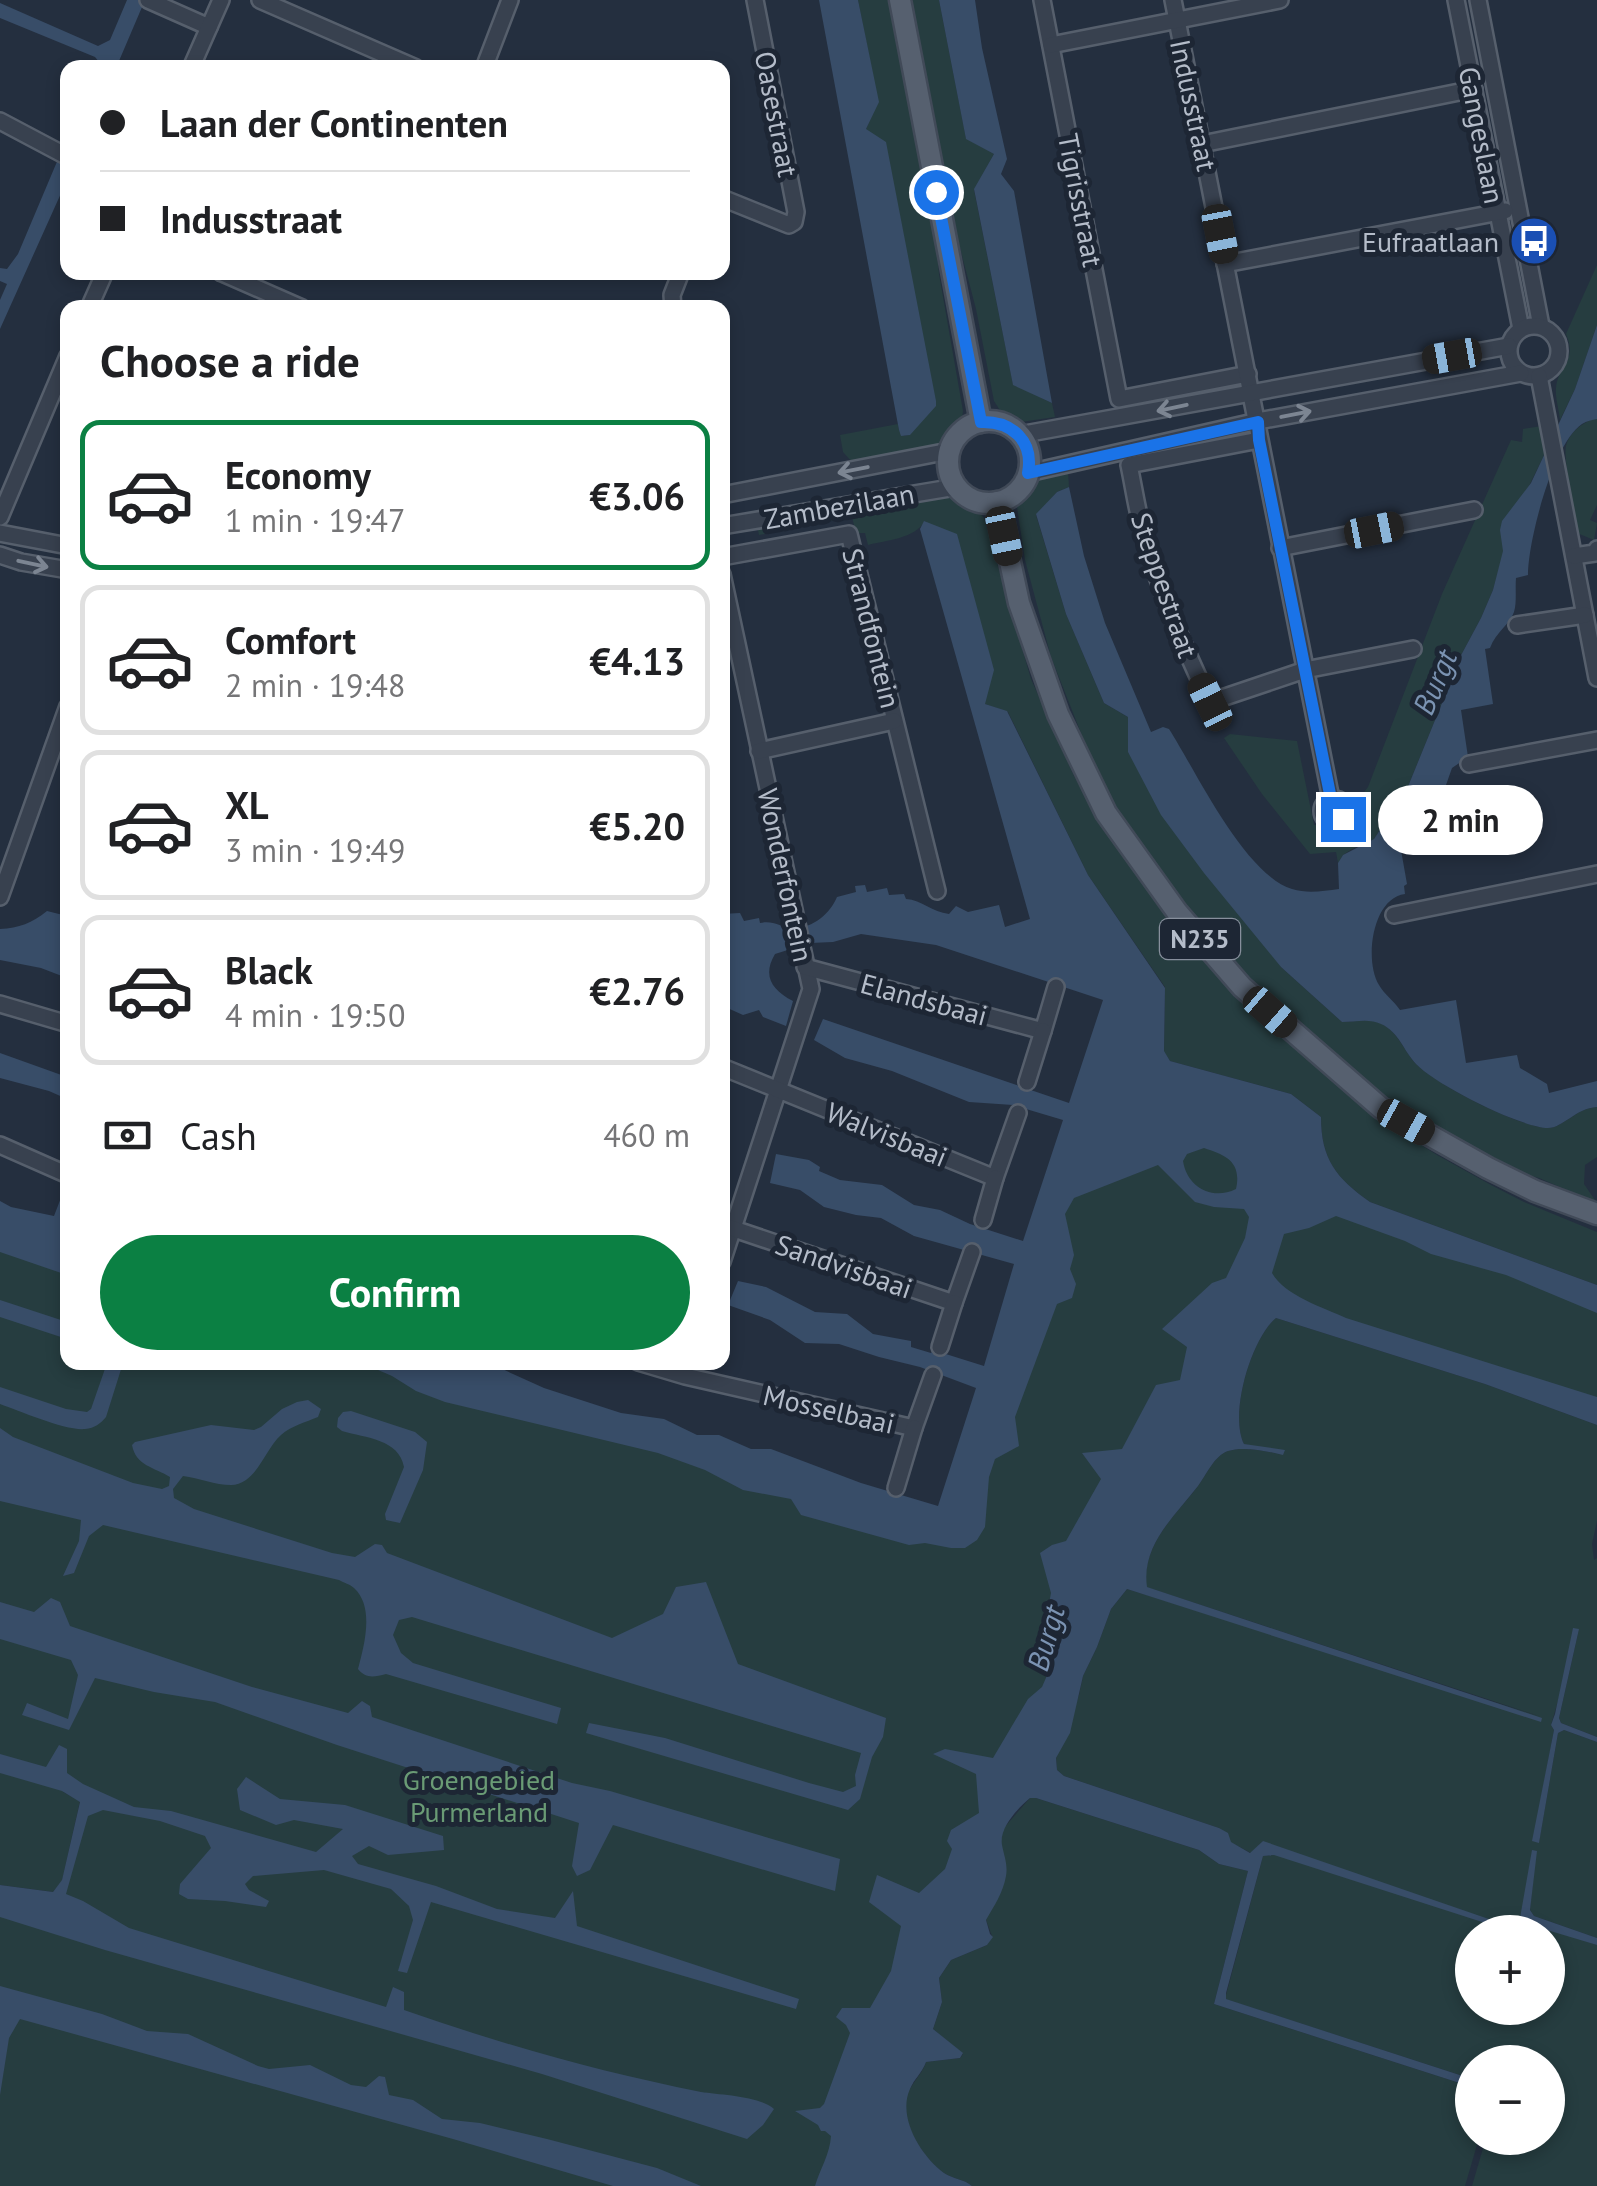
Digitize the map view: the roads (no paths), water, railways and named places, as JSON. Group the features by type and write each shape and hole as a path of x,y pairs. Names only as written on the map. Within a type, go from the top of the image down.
{"main road":[{"path":"900,0 981,422"},
{"path":"981,422 1002,424 1019,435 1027,449 1028,473 1016,492 986,503 956,487 950,476 949,451 961,432 981,422"},
{"name":"N235","path":"997,502 1019,604 1058,714 1106,812 1177,912 1242,987 1381,1108 1488,1168 1597,1214"}],"street":[{"path":"148,0 209,27"},
{"path":"195,60 221,0"},
{"path":"260,0 398,60"},
{"path":"487,60 510,0"},
{"name":"Oasestraat","path":"730,201 790,225 794,222 796,212 756,0"},
{"name":"Tigrisstraat","path":"1042,0 1119,400 1248,374"},
{"name":"Indusstraat","path":"1173,0 1331,799"},
{"path":"1051,44 1280,0"},
{"name":"Gangeslaan","path":"1456,0 1522,329"},
{"name":"Gangeslaan","path":"1478,0 1541,326"},
{"path":"1202,144 1474,90"},
{"path":"1332,118 1335,137"},
{"path":"2,127 60,152"},
{"path":"1225,264 1519,208"},
{"path":"238,280 284,300"},
{"path":"1028,473 1258,422 1521,373 1539,376 1553,367 1559,352 1554,336 1541,326 1522,329 1509,346 1512,367 1521,373"},
{"path":"1019,435 1509,346"},
{"path":"1539,376 1597,678"},
{"path":"0,517 59,398"},
{"name":"Steppestraat","path":"1259,440 1129,465 1142,531 1185,652 1210,702 1305,670"},
{"name":"Zambezilaan","path":"730,493 949,451"},
{"name":"Zambezilaan","path":"730,525 956,487"},
{"path":"1280,548 1474,510"},
{"path":"0,533 60,544"},
{"name":"Zambezilaan","path":"730,556 849,534"},
{"name":"Strandfontein","path":"849,534 938,890"},
{"path":"1574,556 1595,553 1597,549"},
{"path":"0,554 60,569"},
{"name":"Wonderfontein","path":"730,612 811,989 730,1222"},
{"path":"1518,625 1585,615"},
{"path":"1305,670 1413,649"},
{"name":"Strandfontein","path":"759,751 894,721"},
{"path":"0,897 4,871 60,727"},
{"path":"1469,764 1597,740"},
{"path":"1394,915 1597,874"},
{"name":"Elandsbaai","path":"805,967 1042,1032"},
{"path":"1027,1082 1056,987"},
{"path":"0,1004 60,1022"},
{"name":"Walvisbaai","path":"730,1070 995,1178"},
{"path":"983,1220 1018,1113"},
{"path":"0,1144 60,1171"},
{"name":"Sandvisbaai","path":"730,1228 954,1303"},
{"path":"940,1347 972,1252"},
{"name":"Mosselbaai","path":"692,1370 914,1428"},
{"name":"Mosselbaai","path":"896,1488 933,1375"}],"water":[{"path":"127,0 145,0 119,60 98,60 0,18 0,3 98,46 110,40"},
{"path":"819,0 858,0 879,102 866,129 886,142 936,401 936,406 910,435 901,436 899,430"},
{"path":"939,0 975,0 1007,159 1001,174 1014,191 1052,403 1013,385 974,189 994,154 966,139"},
{"path":"60,155 60,196 0,329 0,300 7,284 0,281 0,268 7,269 18,254"},
{"path":"1597,325 1597,419 1582,424 1561,451 1537,517 1528,575 1516,578 1514,612 1490,648 1485,649 1493,704 1461,710 1468,757 1452,768 1446,785 1433,790 1444,843 1401,850 1405,894 1394,898 1378,918 1372,947 1374,974 1400,1010 1456,1000 1466,1063 1517,1055 1520,1068 1547,1084 1549,1093 1597,1081 1597,1107 1548,1128 1499,1113 1441,1083 1416,1064 1387,1027 1372,1021 1342,1022 1281,967 1161,815 1128,752 1128,717 1104,703 1066,614 1036,514 1057,492 1069,487 1084,556 1105,623 1151,732 1169,729 1239,843 1274,880 1292,889 1339,889 1338,863 1343,855 1374,839 1407,789 1442,703 1444,687 1493,590 1503,551 1502,521 1531,483 1575,389"},
{"name":"Burgt","path":"924,521 957,534 994,670 985,704 1007,711 1088,875 1165,988 1164,1051 1170,1061 1291,1094 1321,1117 1324,1145 1333,1166 1370,1202 1597,1285 1597,1313 1506,1275 1431,1254 1336,1216 1284,1234 1272,1273 1305,1300 1346,1318 1597,1397 1597,1425 1485,1384 1276,1318 1251,1359 1239,1415 1244,1444 1285,1450 1283,1455 1241,1449 1219,1457 1154,1544 1147,1587 1542,1718 1541,1722 1127,1589 1111,1609 1083,1676 1070,1733 1056,1758 1057,1770 1064,1776 1219,1828 1228,1833 1231,1842 1250,1853 1263,1841 1477,1915 1460,1915 1274,1855 1263,1856 1226,1993 1226,1999 1455,2073 1455,2082 1214,2004 1248,1871 1219,1864 1199,1850 1030,1798 1003,1832 1006,1876 986,1920 993,1937 987,1945 951,1960 939,1978 942,2002 933,2029 963,2053 960,2058 926,2062 907,2100 909,2123 927,2157 944,2173 972,2186 815,2186 831,2136 795,2111 824,2104 850,2033 836,2017 842,2008 870,2008 891,1971 901,1926 869,1902 877,1875 919,1893 945,1869 952,1849 947,1841 951,1830 979,1813 976,1774 933,1754 945,1749 993,1758 1028,1699 1042,1687 1055,1650 1043,1636 1051,1593 1040,1553 1066,1541 1101,1479 1082,1453 1122,1449 1156,1385 1180,1380 1187,1347 1162,1329 1212,1283 1226,1278 1245,1238 1249,1217 1244,1209 1195,1202 1158,1165 1074,1198 1065,1214 1074,1255 1070,1269 1076,1284 1072,1298 1057,1304 1015,1417 1019,1446 995,1459 989,1477 985,1527 977,1540 965,1548 909,1545 801,1515 791,1499 743,1490 705,1470 658,1453 445,1402 378,1370 504,1370 544,1388 621,1413 664,1419 697,1435 719,1435 751,1449 771,1449 861,1483 938,1506 976,1388 839,1344 805,1343 770,1320 730,1306 730,1300 738,1281 766,1287 815,1312 847,1314 873,1334 911,1341 911,1347 984,1366 1014,1264 914,1236 881,1218 824,1207 800,1190 770,1183 776,1154 809,1160 820,1167 819,1171 840,1180 882,1185 914,1205 940,1210 1023,1241 1063,1120 1013,1105 969,1102 892,1071 845,1058 814,1040 823,1019 1069,1103 1103,1000 936,945 861,934 775,954 769,969 771,982 793,1001 786,1026 763,1017 759,1010 743,1015 730,1009 730,914 740,913 744,921 759,918 760,923 799,928 819,919 837,897 856,892 855,886 865,885 867,892 887,888 889,895 904,894 906,899 949,914 956,906 968,912 999,905 1005,927 1030,919 920,529","holes":["1204,1148 1230,1161 1237,1172 1236,1189 1218,1193 1195,1184 1183,1161 1187,1154"]},
{"path":"47,911 60,914 60,975 0,960 0,929 36,919"},
{"path":"0,1053 60,1074 60,1096 49,1091 0,1078"},
{"path":"60,1200 60,1273 0,1252 0,1201 54,1216"},
{"path":"0,1300 60,1320 60,1337 0,1317"},
{"path":"105,1370 121,1370 106,1417 85,1429 43,1420 0,1404 0,1387 66,1409 91,1409"},
{"path":"308,1400 321,1409 318,1417 281,1435 247,1479 231,1485 183,1476 173,1489 174,1498 194,1509 332,1553 355,1557 375,1544 382,1545 387,1553 612,1638 663,1614 676,1587 706,1582 738,1664 886,1718 860,1799 848,1810 586,1733 589,1723 665,1738 843,1792 856,1786 861,1753 412,1617 399,1620 393,1635 401,1653 413,1663 561,1708 557,1724 386,1674 367,1676 358,1669 366,1627 364,1605 354,1588 339,1580 103,1525 89,1536 74,1573 63,1576 79,1541 81,1520 0,1501 0,1428 13,1437 133,1483 162,1489 169,1486 170,1477 142,1462 134,1452 135,1442 211,1425 254,1430 282,1409"},
{"path":"351,1411 415,1432 427,1442 423,1470 400,1523 386,1520 385,1514 404,1467 401,1458 389,1445 337,1427 343,1412"},
{"path":"51,1598 60,1602 70,1626 252,1687 348,1713 362,1701 370,1706 372,1717 572,1783 840,1859 835,1891 613,1825 590,1870 577,1876 572,1866 579,1823 215,1702 95,1678 69,1730 22,1715 27,1703 68,1719 78,1675 71,1660 0,1639 0,1602 34,1612"},
{"path":"1573,1628 1579,1629 1559,1718 1561,1723 1597,1737 1597,1742 1564,1730 1558,1733 1539,1843 1532,1841 1554,1730 1551,1725"},
{"path":"59,1745 67,1749 67,1773 134,1807 171,1811 316,1852 343,1829 294,1820 276,1825 240,1810 237,1789 246,1777 280,1799 345,1805 443,1836 444,1850 388,1855 369,1846 352,1856 358,1864 436,1886 497,1909 555,1918 573,1891 577,1926 799,1999 796,2009 431,1902 407,1973 398,1971 413,1920 409,1906 391,1889 324,1870 253,1876 245,1884 269,1901 266,1907 188,1899 179,1894 180,1884 211,1848 205,1836 160,1821 103,1810 88,1816 66,1894 129,1928 386,2007 393,1987 404,1992 404,2010 477,2034 626,2076 750,2099 774,2109 747,2139 542,2074 0,1917 0,1885 53,1892 62,1880 80,1802 62,1791 0,1773 0,1754 46,1767"},
{"path":"1532,1850 1537,1851 1530,1910 1533,1915 1521,1915"},
{"path":"1565,1927 1597,1938 1597,1945 1565,1935"},
{"path":"0,1986 102,2014 147,2031 188,2034 269,2069 310,2065 351,2085 366,2087 379,2076 385,2077 389,2095 413,2100 442,2119 480,2123 547,2139 657,2168 701,2186 613,2186 20,2019 9,2038 0,2095"}],"place":[{"name":"Eufraatlaan","path":"1534,241"}],"park label":[{"name":"Groengebied Purmerland","path":"479,1795"}]}
